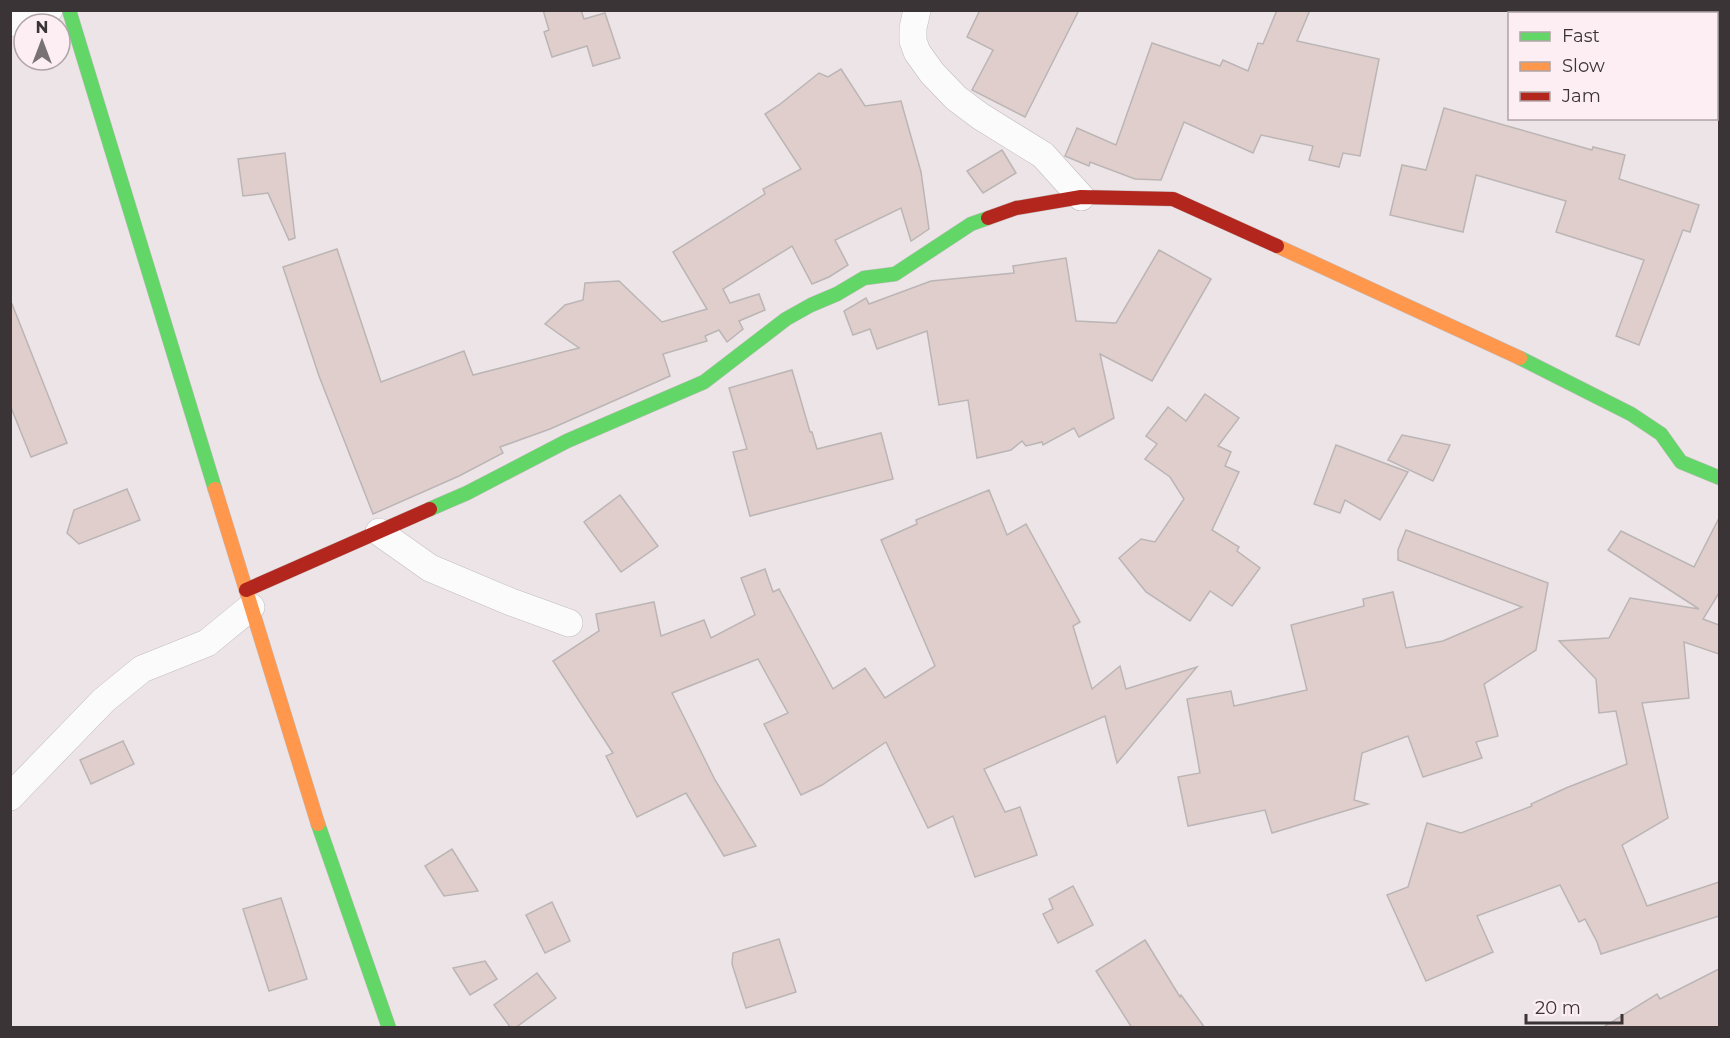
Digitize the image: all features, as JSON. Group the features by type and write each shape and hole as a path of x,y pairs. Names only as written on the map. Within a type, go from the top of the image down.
{"main road":[{"path":"69,10 326,851 389,1028"},
{"path":"249,598 379,532 467,493 567,441 704,382 786,319 864,278 895,274 971,224 1016,208 1081,197 1173,199 1495,345 1631,414 1661,434 1681,462 1719,478"}],"street":[{"path":"10,23 49,10"},
{"path":"916,10 913,41 917,52 932,73 956,98 980,116 1043,155 1081,197"},
{"path":"379,532 430,568 511,602 569,623"},
{"path":"10,797 104,700 142,669 207,643 249,598"}],"building":[{"path":"543,10 581,10 584,19 605,13 620,58 593,66 587,46 552,57 544,32 549,30"},
{"path":"980,10 1079,10 1025,117 972,90 993,50 967,37"},
{"path":"1277,10 1310,10 1297,41 1379,59 1360,156 1343,153 1339,167 1309,160 1313,146 1261,135 1253,153 1184,122 1161,180 1135,179 1090,162 1089,166 1065,156 1077,128 1116,145 1152,43 1220,66 1223,60 1248,71 1258,43 1263,44"},
{"path":"841,69 865,106 901,101 921,172 929,229 911,241 901,208 835,240 848,265 812,284 792,246 723,289 730,303 759,294 765,310 739,321 743,329 727,342 719,330 705,336 707,341 663,354 670,376 550,429 500,447 503,453 459,476 373,514 319,376 283,267 337,249 381,382 464,351 473,375 579,348 545,324 565,305 583,300 585,283 619,281 662,322 707,309 673,252 765,194 763,189 801,169 765,114 819,73 828,77"},
{"path":"1444,108 1592,150 1593,147 1625,155 1619,179 1699,205 1690,232 1683,230 1639,345 1616,336 1644,260 1556,232 1566,201 1476,175 1463,232 1390,215 1402,165 1426,170"},
{"path":"1002,150 1016,173 983,193 967,171"},
{"path":"285,153 295,238 289,240 268,193 243,196 238,159"},
{"path":"1159,250 1211,279 1152,381 1100,354 1114,418 1079,437 1074,428 1043,445 1042,442 1026,446 1022,441 1011,450 977,458 968,400 939,405 927,331 877,349 870,329 853,335 844,311 866,298 869,304 931,281 1014,273 1013,266 1066,258 1076,321 1116,323"},
{"path":"12,304 67,443 31,457 10,405 10,305"},
{"path":"792,370 817,449 881,433 893,479 750,516 733,452 747,449 729,388"},
{"path":"1205,394 1239,418 1218,446 1231,452 1225,466 1239,472 1212,530 1239,547 1237,551 1260,568 1232,606 1210,591 1190,621 1146,592 1119,558 1141,539 1155,542 1184,499 1170,477 1145,459 1157,444 1146,436 1168,407 1186,421"},
{"path":"1402,435 1450,445 1433,481 1388,460"},
{"path":"1336,445 1408,472 1380,520 1345,500 1340,513 1314,504"},
{"path":"127,489 140,520 79,544 67,533 74,510"},
{"path":"989,490 1007,535 1026,524 1080,622 1073,626 1092,689 1120,666 1126,689 1197,667 1117,763 1105,716 984,769 1005,812 1020,807 1037,855 975,877 953,816 928,828 886,742 822,785 801,795 764,724 788,713 758,659 672,693 715,780 756,846 724,856 686,793 637,817 606,756 613,753 553,661 599,631 596,614 654,602 661,636 704,620 711,638 755,615 741,578 765,569 773,592 779,589 833,689 865,668 885,698 935,666 881,540 917,524 916,520"},
{"path":"620,495 658,546 621,572 584,522"},
{"path":"1719,518 1719,593 1703,619 1719,625 1719,654 1684,642 1689,698 1642,703 1668,818 1622,845 1647,906 1719,882 1719,916 1601,954 1585,919 1579,922 1560,885 1477,916 1493,952 1426,981 1387,895 1408,887 1427,823 1461,833 1532,806 1531,804 1566,788 1627,764 1616,711 1599,713 1596,679 1559,641 1609,638 1630,598 1699,609 1608,550 1621,531 1694,567"},
{"path":"1406,530 1548,583 1536,650 1484,684 1498,736 1476,742 1482,758 1423,777 1408,736 1362,753 1354,800 1368,804 1272,833 1265,810 1188,826 1178,777 1200,773 1187,699 1231,691 1234,706 1307,690 1291,625 1364,606 1363,599 1393,592 1406,648 1443,641 1522,607 1398,560 1398,550"},
{"path":"123,741 134,764 91,784 80,760"},
{"path":"452,849 478,891 444,896 425,866"},
{"path":"1073,886 1093,925 1058,943 1043,914 1053,909 1049,899"},
{"path":"281,898 307,979 269,991 243,909"},
{"path":"552,902 570,941 545,953 526,915"},
{"path":"779,939 796,992 746,1008 732,964 733,953"},
{"path":"1145,940 1180,997 1181,995 1205,1028 1132,1028 1096,971"},
{"path":"485,961 497,979 470,995 453,968"},
{"path":"1719,969 1719,1028 1602,1028 1657,994 1660,999"},
{"path":"537,973 556,998 515,1028 511,1028 494,1005"}],"traffic: fast":[{"path":"69,10 215,489"},
{"path":"430,509 467,493 567,441 704,382 786,319 864,278 895,274 971,224 988,218"},
{"path":"1520,358 1631,414 1661,434 1681,462 1720,478"},
{"path":"318,824 389,1028"}],"traffic: slow":[{"path":"1277,246 1520,358"},
{"path":"215,489 318,824"}],"traffic: jam":[{"path":"988,218 1016,208 1081,197 1173,199 1277,246"},
{"path":"246,590 430,509"}]}
